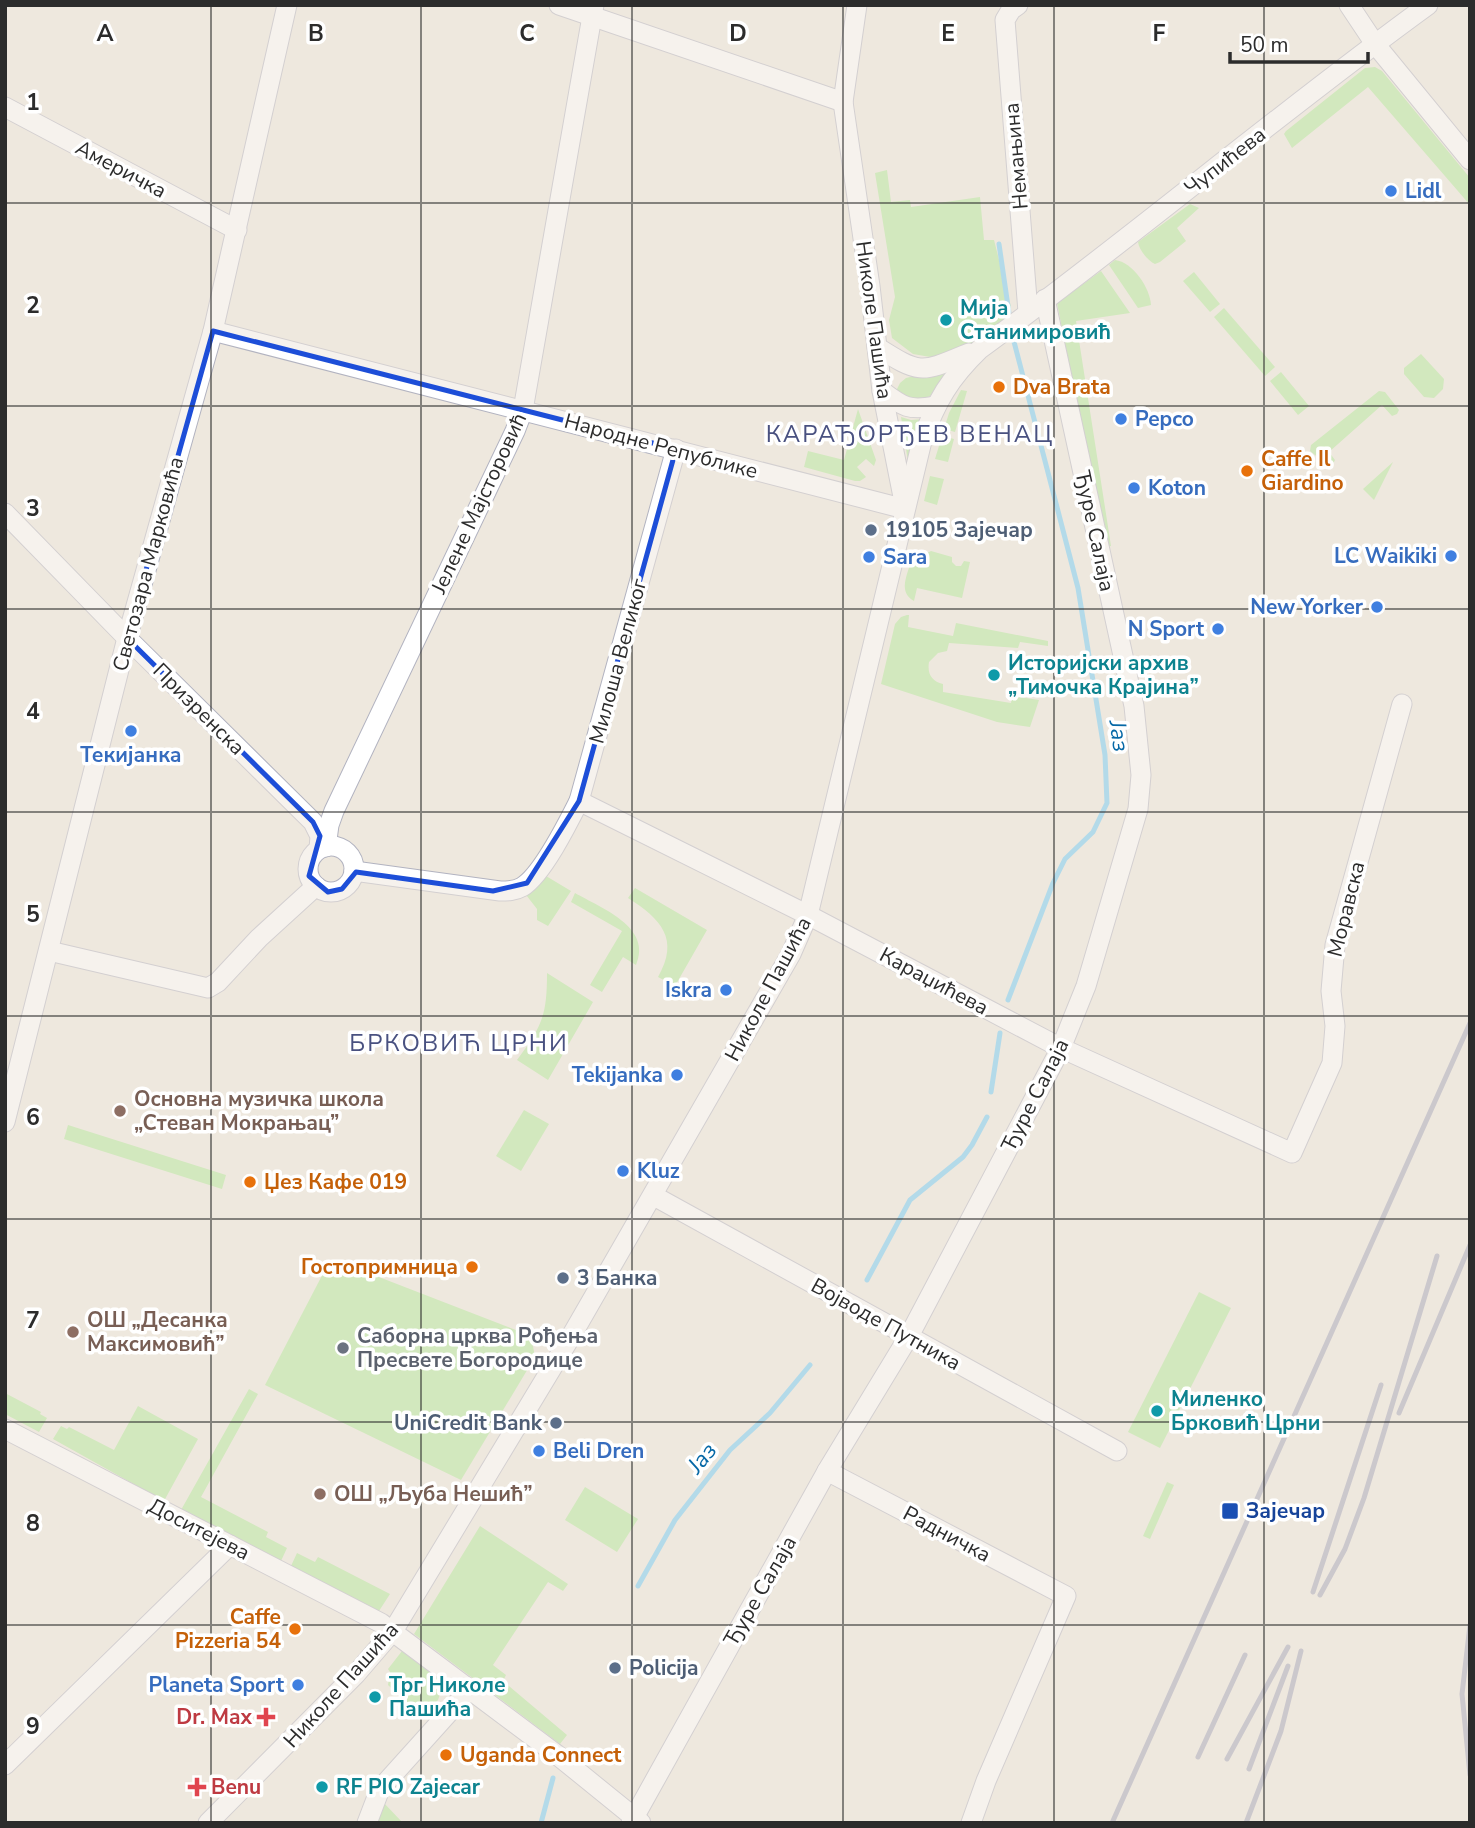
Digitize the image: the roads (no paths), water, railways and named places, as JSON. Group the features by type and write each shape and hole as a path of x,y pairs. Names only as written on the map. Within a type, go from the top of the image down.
{"street":[{"name":"Светозара Марковића","path":"5,1122 127,638 213,331 287,5"},
{"path":"559,5 593,11 844,102"},
{"name":"Николе Пашића","path":"208,1823 356,1674 393,1631 654,1196 791,954 808,915 905,509 882,391 844,102 857,5"},
{"name":"Немањина","path":"1018,5 1005,20 1025,315"},
{"path":"1349,5 1375,44 1470,160"},
{"name":"Чупићева","path":"980,349 1123,242 1428,5"},
{"name":"Јелене Мајсторовић","path":"322,848 334,811 515,432 523,410 593,11"},
{"name":"Америчка","path":"5,107 237,230"},
{"name":"Ђуре Салаја","path":"635,1821 827,1471 909,1336 1062,1048 1086,986 1138,809 1141,775 1134,706 1045,299"},
{"name":"Народне Републике","path":"213,331 905,509"},
{"path":"877,347 917,369"},
{"path":"935,406 911,409 902,406 882,391 901,374 945,364 980,349"},
{"path":"905,509 922,441 935,406 952,378 980,349"},
{"name":"Милоша Великог","path":"354,871 500,891 522,887 541,865 579,801 676,449"},
{"name":"Призренска","path":"5,513 313,822 322,848"},
{"name":"Моравска","path":"1292,1153 1332,1063 1335,1026 1331,991 1335,945 1402,704"},
{"name":"Караџићева","path":"579,801 808,915 1062,1048 1292,1153"},
{"path":"322,848 340,848 354,864 354,871 348,884 342,889 328,892 316,886 309,876 308,868 310,861 322,848"},
{"path":"49,951 208,988 218,982 259,938 316,886"},
{"name":"Војводе Путника","path":"654,1196 1117,1451"},
{"name":"Доситејева","path":"5,1429 393,1631 635,1821"},
{"name":"Радничка","path":"827,1471 1066,1596 1017,1707 971,1823"},
{"path":"5,1765 230,1545"},
{"path":"367,1823 380,1789 470,1689"}],"waterway":[{"name":"Јаз","path":"999,244 1010,320"},
{"name":"Јаз","path":"1008,1000 1053,883 1065,859 1093,832 1107,803 1105,755 1078,588 1012,334"},
{"name":"Јаз","path":"991,1092 1000,1033"},
{"name":"Јаз","path":"867,1280 910,1200 963,1157 987,1117"},
{"name":"Јаз","path":"638,1586 675,1520 730,1450 770,1413 810,1365"},
{"name":"Јаз","path":"541,1823 553,1778"}],"railway":[{"path":"1112,1823 1470,1023"},
{"path":"1399,1413 1470,1245"},
{"path":"1320,1595 1345,1549 1364,1498 1437,1256"},
{"path":"1313,1592 1381,1385"},
{"path":"1470,1625 1462,1694 1470,1775"},
{"path":"1227,1759 1288,1647"},
{"path":"1246,1823 1281,1731 1301,1651"},
{"path":"1198,1757 1245,1655"},
{"path":"1249,1769 1288,1666"}],"place":[{"name":"Lidl","path":"1391,191"},
{"name":"Мија Станимировић","path":"946,320"},
{"name":"Dva Brata","path":"999,387"},
{"name":"Pepco","path":"1121,419"},
{"name":"Caffe Il Giardino","path":"1247,471"},
{"name":"Koton","path":"1134,488"},
{"name":"19105 Зајечар","path":"871,530"},
{"name":"LC Waikiki","path":"1451,556"},
{"name":"Sara","path":"869,557"},
{"name":"New Yorker","path":"1377,607"},
{"name":"N Sport","path":"1218,629"},
{"name":"Историјски архив „Тимочка Крајина”","path":"994,675"},
{"name":"Текијанка","path":"131,731"},
{"name":"Iskra","path":"726,990"},
{"name":"Tekijanka","path":"677,1075"},
{"name":"Основна музичка школа „Стеван Мокрањац”","path":"120,1111"},
{"name":"Kluz","path":"623,1171"},
{"name":"Џез Кафе 019","path":"250,1182"},
{"name":"Гостопримница","path":"472,1267"},
{"name":"3 Банка","path":"563,1278"},
{"name":"ОШ „Десанка Максимовић”","path":"73,1332"},
{"name":"Саборна црква Рођења Пресвете Богородице","path":"343,1348"},
{"name":"Миленко Брковић Црни","path":"1157,1411"},
{"name":"UniCredit Bank","path":"556,1423"},
{"name":"Beli Dren","path":"539,1451"},
{"name":"ОШ „Љуба Нешић”","path":"320,1494"},
{"name":"Зајечар","path":"1230,1511"},
{"name":"Caffe Pizzeria 54","path":"295,1629"},
{"name":"Policija","path":"615,1668"},
{"name":"Planeta Sport","path":"298,1685"},
{"name":"Трг Николе Пашића","path":"375,1697"},
{"name":"Dr. Max","path":"266,1717"},
{"name":"Uganda Connect","path":"446,1755"},
{"name":"Benu","path":"197,1787"},
{"name":"RF PIO Zajecar","path":"322,1787"}],"district":[{"name":"КАРАЂОРЂЕВ ВЕНАЦ","path":"910,434"},
{"name":"БРКОВИЋ ЦРНИ","path":"459,1043"}]}
